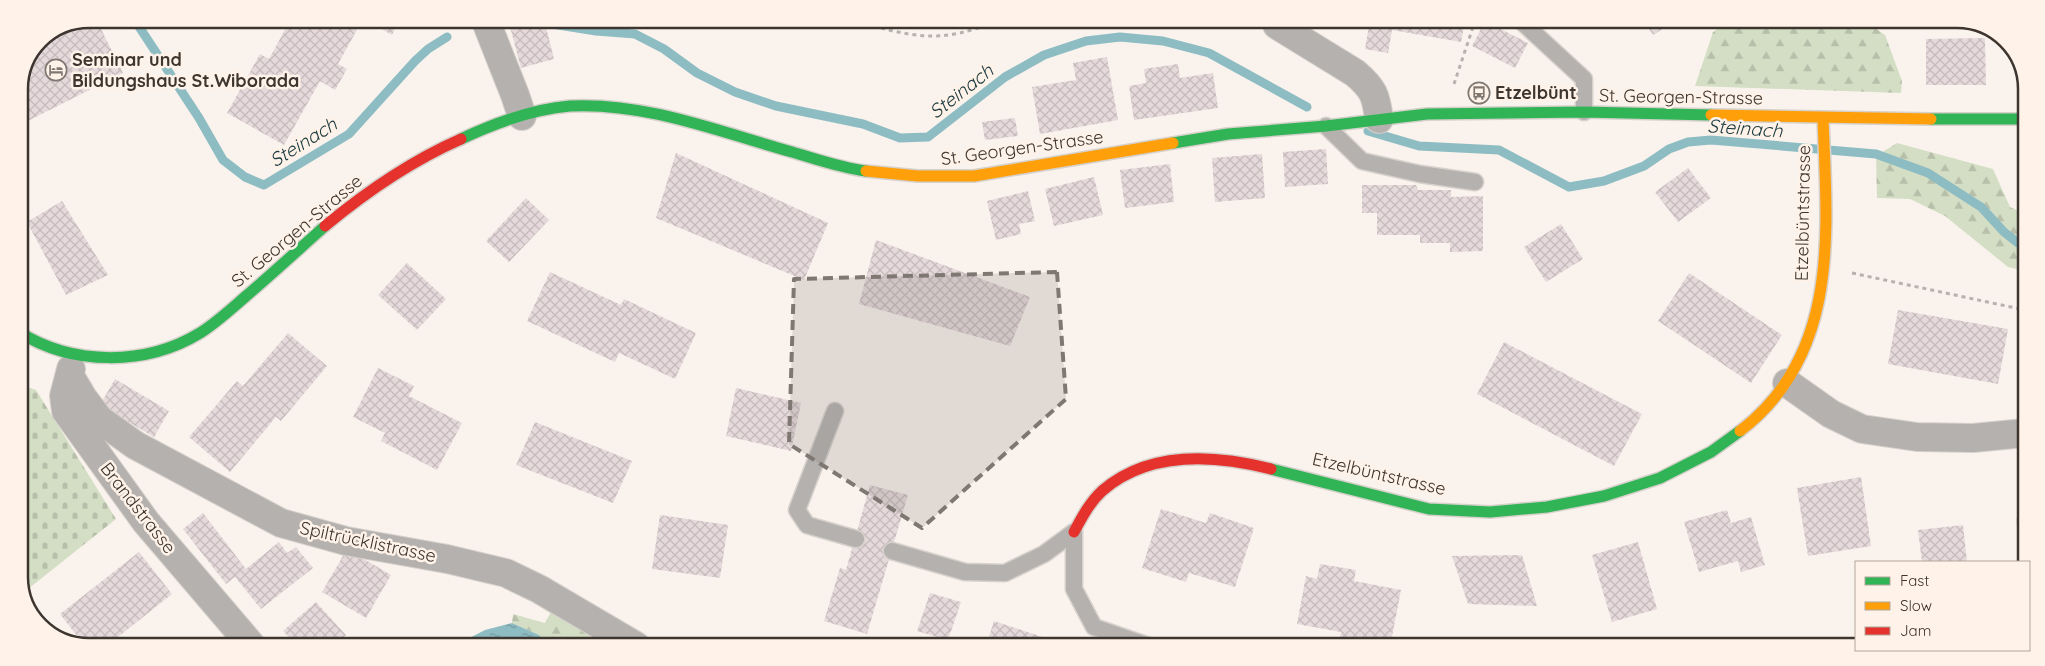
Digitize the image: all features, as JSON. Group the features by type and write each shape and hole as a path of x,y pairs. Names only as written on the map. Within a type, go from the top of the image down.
{"street":[{"path":"488,28 522,116"},
{"path":"1282,28 1356,73 1365,81 1376,98 1376,120"},
{"name":"St. Georgen-Strasse","path":"28,339 48,348 71,365 96,358 133,357 155,353 192,338 225,315 337,216 371,191 443,148 522,116 544,110 589,105 634,109 864,171 936,178 983,175 1228,134 1448,113 1584,112 1823,118 2017,119"},
{"name":"Etzelbüntstrasse","path":"1074,532 1081,515 1096,494 1122,477 1142,469 1190,458 1238,461 1434,510 1486,512 1521,511 1564,505 1610,495 1654,480 1710,453 1747,428 1787,383 1802,356 1814,327 1822,298 1827,234 1823,118"},
{"name":"Brandstrasse","path":"71,365 64,396 66,411 146,522 245,638"},
{"name":"Spiltrücklistrasse","path":"71,365 83,398 99,419 135,445 281,523 346,541 447,559 506,573 539,589 622,638"},
{"path":"1787,383 1831,414 1862,429 1926,437 1972,438 2017,434"}],"lane":[{"path":"1529,28 1584,79 1584,112"},
{"path":"1326,126 1362,161 1420,174 1475,182"},
{"path":"835,411 797,510 807,525 856,539"},
{"name":"Etzelbüntstrasse","path":"892,551 965,572 1005,573 1044,554 1074,532"},
{"name":"Etzelbüntstrasse","path":"1074,532 1074,589 1094,627 1126,638"}],"path":[{"path":"883,28 912,35 934,37 955,35 976,28"},
{"path":"1451,94 1472,28"},
{"path":"1824,267 2017,308"}],"highlighted area":[{"path":"1057,272 1066,399 922,528 789,444 794,279"}],"green space":[{"path":"1719,28 1875,28 1885,35 1902,81 1901,93 1695,86 1713,32"},
{"path":"1897,143 1993,169 2010,207 2017,210 2017,269 2008,267 1945,216 1910,199 1877,198 1876,156"},
{"path":"28,387 36,390 116,519 29,588"},
{"path":"551,612 601,638 542,638 512,623 513,614 545,623"}],"water":[{"path":"512,623 542,638 470,638 485,630"}],"building":[{"path":"100,28 123,73 28,121 28,89 32,65 45,45 65,32 77,29"},
{"path":"286,28 358,28 338,64 347,69 335,90 320,81 284,145 227,113 260,54 269,59"},
{"path":"380,28 396,28 392,35"},
{"path":"510,28 546,28 554,59 521,68"},
{"path":"1369,28 1464,28 1461,42 1392,30 1388,53 1365,49"},
{"path":"1481,28 1499,28 1528,43 1515,68 1472,46"},
{"path":"1648,28 1664,28 1653,35"},
{"path":"1985,38 1986,85 1926,85 1926,39"},
{"path":"1107,57 1118,120 1040,134 1032,87 1076,80 1073,63"},
{"path":"1178,64 1180,78 1213,73 1218,108 1134,120 1129,86 1146,83 1144,69"},
{"path":"1015,118 1018,136 985,140 982,122"},
{"path":"1326,149 1328,184 1285,187 1283,152"},
{"path":"676,153 828,223 804,280 656,218"},
{"path":"1262,154 1265,198 1215,202 1212,158"},
{"path":"1170,164 1174,202 1125,208 1120,170"},
{"path":"1688,168 1711,198 1678,222 1655,192"},
{"path":"1094,177 1103,215 1054,226 1045,189"},
{"path":"1362,185 1416,185 1418,190 1451,190 1451,197 1483,196 1483,251 1450,252 1450,243 1420,243 1420,235 1377,235 1377,213 1362,213"},
{"path":"1028,191 1035,221 1019,224 1021,234 996,240 987,201"},
{"path":"526,198 549,220 509,262 486,241"},
{"path":"62,201 108,275 66,295 28,221"},
{"path":"1561,224 1583,259 1546,282 1524,247"},
{"path":"876,240 1030,297 1010,346 859,304"},
{"path":"407,263 446,299 417,330 378,295"},
{"path":"550,272 621,305 624,299 696,333 675,379 619,353 615,362 527,321"},
{"path":"1689,273 1782,335 1751,383 1658,321"},
{"path":"1898,310 2008,329 1998,384 1888,364"},
{"path":"288,333 327,366 281,421 276,417 230,472 189,437 237,381 243,386"},
{"path":"1504,342 1642,414 1614,466 1477,394"},
{"path":"378,368 414,386 409,396 462,423 437,470 381,441 385,433 353,417"},
{"path":"115,379 169,411 154,437 100,405"},
{"path":"736,388 801,403 791,451 726,436"},
{"path":"535,422 632,461 613,503 516,465"},
{"path":"1861,477 1871,546 1808,556 1797,488"},
{"path":"870,485 908,495 867,634 824,621 840,568 846,570"},
{"path":"1161,509 1206,523 1210,513 1254,528 1235,587 1189,573 1186,582 1142,568"},
{"path":"1727,510 1731,523 1751,517 1765,565 1741,572 1738,561 1699,572 1684,522"},
{"path":"203,513 246,569 279,542 287,553 296,547 313,568 261,609 235,577 226,584 183,529"},
{"path":"660,515 728,525 720,578 652,569"},
{"path":"1963,525 1967,561 1922,561 1918,530"},
{"path":"1638,542 1657,609 1612,622 1592,555"},
{"path":"347,549 391,575 366,618 322,592"},
{"path":"139,552 172,594 117,638 78,637 60,614"},
{"path":"1522,555 1537,606 1468,604 1452,556"},
{"path":"1320,564 1356,570 1354,581 1401,590 1392,638 1340,638 1341,632 1297,624 1306,576 1317,579"},
{"path":"930,593 961,602 949,638 941,638 917,631"},
{"path":"316,602 346,635 343,638 290,638 283,631"},
{"path":"994,621 1046,638 989,638"}],"waterway":[{"name":"Steinach","path":"140,28 199,118 223,160 245,177 264,185 349,134 415,61 428,49 447,37"},
{"name":"Steinach","path":"577,28 635,34 664,49 697,73 735,92 776,106 863,124 900,138 928,137 1005,77 1044,55 1086,41 1120,37 1163,41 1209,53 1307,107"},
{"name":"Steinach","path":"1368,131 1419,146 1499,150 1569,187 1604,181 1644,166 1669,149 1688,142 1711,140 1876,154 1928,173 1981,207 2004,232 2017,242"}],"traffic: fast":[{"path":"461,139 500,122 542,110 570,106 598,106 627,109 682,120 847,168 866,171"},
{"path":"1173,143 1228,134 1326,126 1427,114 1584,112 1711,115"},
{"path":"1931,119 2017,119"},
{"path":"28,337 62,351 110,358 157,352 179,344 217,321 325,226"},
{"path":"1271,469 1429,509 1490,512 1547,507 1604,496 1660,478 1711,452 1740,431"}],"traffic: slow":[{"path":"1711,115 1931,119"},
{"path":"1740,431 1773,400 1796,366 1812,328 1821,288 1825,246 1826,204 1823,118"},
{"path":"866,171 918,176 974,176 1173,143"}],"traffic: jam":[{"path":"325,226 357,201 407,167 461,139"},
{"path":"1074,532 1083,515 1102,491 1120,478 1140,468 1162,462 1206,459 1250,464 1271,469"}],"place":[{"name":"Seminar und Bildungshaus St.Wiborada","path":"56,70"},
{"name":"Etzelbünt","path":"1479,93"}]}
